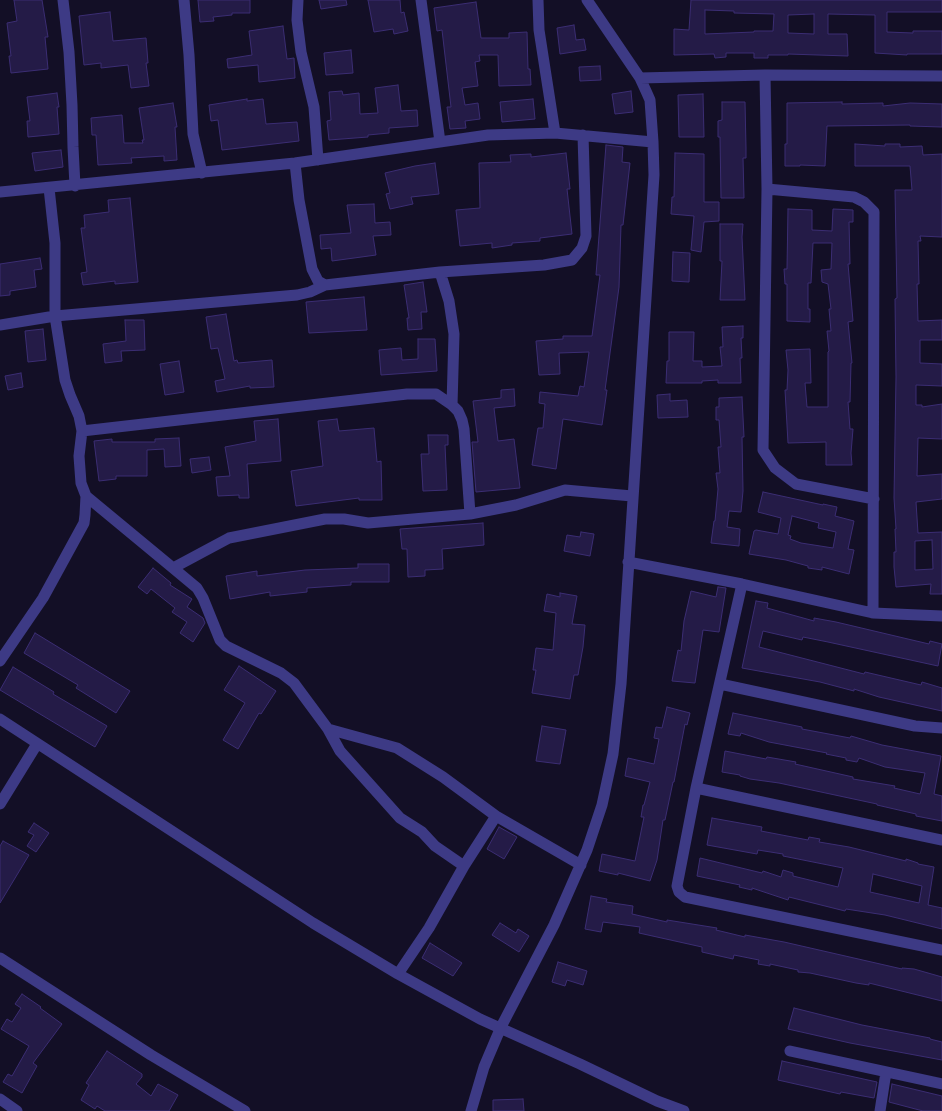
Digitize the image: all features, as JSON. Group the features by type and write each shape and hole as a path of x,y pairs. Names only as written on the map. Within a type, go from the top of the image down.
{"street":[{"path":"63,0 71,78 76,186"},
{"path":"184,0 193,134 202,172"},
{"path":"298,0 297,20 301,52 314,107 318,160"},
{"path":"421,0 440,142"},
{"path":"538,0 539,30 555,133"},
{"path":"471,1111 484,1067 501,1027 554,925 581,865 602,805 613,754 621,684 654,175 653,142 650,100 640,78 587,0"},
{"path":"640,78 765,75 942,76"},
{"path":"765,75 767,189 762,450 775,468 796,484 874,498"},
{"path":"0,192 295,163 488,135 555,133 653,142"},
{"path":"0,325 56,316 297,295 310,292 325,285 440,272 544,265 572,260 582,248 586,236 583,135"},
{"path":"295,163 299,200 310,262 318,281 325,285"},
{"path":"0,660 43,598 84,523 86,496 81,483 80,461 82,431 80,416 65,380 56,316 55,243 49,188"},
{"path":"767,189 854,197 864,202 874,212 873,613"},
{"path":"440,272 449,301 454,334 452,405"},
{"path":"82,431 406,394 436,394 458,411 464,429 470,514"},
{"path":"173,568 229,538 325,519 344,519 368,523 470,514 516,505 565,490 632,496"},
{"path":"86,496 197,588 220,640 226,646 281,673 294,683 328,729 340,751 400,818 422,832 435,846 464,866"},
{"path":"628,562 742,584 873,613 942,616"},
{"path":"742,584 696,788 677,886 679,892 685,897 942,950"},
{"path":"720,684 915,726 942,728"},
{"path":"0,719 306,919 398,974 480,1019 501,1027 657,1101 684,1111"},
{"path":"328,729 397,748 443,777 496,816 581,865"},
{"path":"0,804 37,744"},
{"path":"696,788 942,840"},
{"path":"398,974 433,921 464,866 496,816"},
{"path":"0,958 151,1055 245,1111"},
{"path":"790,1051 942,1084"},
{"path":"880,1111 886,1072"},
{"path":"0,1099 17,1111"}],"building":[{"path":"14,0 42,0 48,37 45,37 48,69 11,73 7,23 17,21"},
{"path":"198,0 250,0 250,13 232,13 232,15 213,17 214,21 200,22"},
{"path":"319,0 346,0 347,5 321,9"},
{"path":"368,0 400,0 401,13 404,12 408,31 394,34 393,29 374,32"},
{"path":"691,0 942,0 942,12 887,12 887,32 942,31 942,54 907,55 875,53 875,15 828,14 828,34 847,34 848,56 788,54 768,55 768,58 754,58 754,53 726,53 726,57 715,58 714,54 674,55 674,29 689,30","holes":["705,10 774,14 773,31 705,34","814,14 814,34 788,33 788,15"]},
{"path":"476,2 481,38 509,38 509,33 527,32 528,69 530,69 531,85 499,86 498,55 479,55 480,61 475,62 478,86 462,88 465,105 478,103 480,119 465,121 466,128 450,129 447,107 451,107 442,30 437,31 434,8"},
{"path":"110,12 113,41 146,38 148,63 146,63 149,86 131,88 128,65 101,68 101,63 84,65 79,16"},
{"path":"574,25 576,40 584,39 586,50 560,54 557,28"},
{"path":"283,26 287,59 294,58 295,78 259,82 258,65 228,68 227,59 252,55 249,31"},
{"path":"351,50 353,73 326,75 324,53"},
{"path":"600,66 601,80 580,81 579,67"},
{"path":"398,85 401,111 417,110 418,126 389,128 389,133 368,135 368,137 329,140 327,121 331,120 329,92 342,91 343,95 359,93 360,114 378,113 375,88"},
{"path":"631,91 633,112 615,114 612,94"},
{"path":"57,93 59,134 28,137 27,121 30,121 27,97"},
{"path":"703,94 704,137 679,137 678,95"},
{"path":"247,99 247,101 263,99 266,124 297,122 299,141 222,150 218,120 211,121 209,105"},
{"path":"533,99 535,119 502,122 500,102"},
{"path":"722,102 745,102 746,158 743,158 744,198 721,198 718,121 722,120"},
{"path":"842,102 842,104 883,103 883,106 910,103 942,104 942,127 910,125 827,126 825,166 785,166 787,103"},
{"path":"173,103 177,127 175,127 177,160 164,161 164,156 131,158 132,163 98,165 96,135 92,135 91,118 122,115 124,143 143,143 139,108"},
{"path":"855,144 885,146 885,144 900,144 900,147 922,146 923,155 942,154 942,237 920,236 921,241 918,241 919,284 917,284 918,321 942,320 942,340 920,340 920,363 942,364 942,386 916,385 916,405 922,405 922,407 942,404 942,439 918,438 917,476 942,474 942,499 916,502 918,533 942,532 942,594 930,594 931,584 896,587 894,567 894,552 896,552 894,498 895,299 897,298 895,190 912,190 910,166 855,166","holes":["932,540 933,569 915,570 915,541"]},
{"path":"606,145 623,147 622,162 630,163 623,225 621,225 619,287 602,425 563,419 556,469 532,465 538,428 543,428 545,404 539,403 540,392 578,396 580,386 584,387 589,352 559,353 560,374 539,375 536,341 563,339 563,336 592,336 600,275 596,275"},
{"path":"61,150 63,167 35,171 32,153"},
{"path":"566,153 570,189 567,189 572,234 540,238 540,241 512,243 512,245 492,248 492,243 460,246 456,210 480,208 479,163 511,162 510,155 531,154 531,157"},
{"path":"675,153 704,154 704,202 719,202 719,221 704,222 701,252 691,250 694,216 671,214 672,197 674,197"},
{"path":"435,163 439,194 411,197 413,204 390,209 386,194 390,193 385,173"},
{"path":"130,198 138,282 115,284 115,281 83,285 81,273 87,272 81,228 85,228 84,215 109,212 108,200"},
{"path":"374,204 375,223 390,222 391,235 373,236 376,255 332,261 331,248 321,249 320,235 351,233 347,205"},
{"path":"788,209 812,210 812,230 832,231 833,209 853,210 853,222 849,222 850,264 848,264 853,321 848,322 852,363 850,402 848,402 850,429 853,429 852,465 826,465 826,442 788,443 785,390 787,390 788,370 786,350 810,349 811,383 805,383 807,407 828,407 829,351 827,331 831,331 829,309 831,309 828,284 822,282 821,270 831,269 832,243 813,243 811,283 808,283 810,322 787,321 787,284 785,284 784,269 787,269"},
{"path":"720,224 743,224 745,300 720,300 722,261 720,261"},
{"path":"673,252 690,253 689,282 672,281"},
{"path":"40,258 42,269 34,270 36,287 10,291 10,295 0,296 0,264"},
{"path":"423,282 427,312 421,312 422,329 408,330 407,318 409,318 404,285"},
{"path":"364,297 367,330 309,333 306,302"},
{"path":"226,314 234,361 237,360 238,363 272,360 274,387 250,388 250,386 217,392 215,381 225,379 218,348 211,349 206,317"},
{"path":"125,320 144,320 145,350 121,351 122,361 105,363 103,344 126,341"},
{"path":"743,326 743,338 741,338 742,358 740,358 741,383 718,383 718,380 702,381 702,383 666,383 667,361 669,361 669,332 694,332 693,361 702,361 702,367 722,366 720,347 723,347 722,327"},
{"path":"43,329 46,360 28,362 25,331"},
{"path":"418,339 435,339 437,371 381,375 379,350 401,348 402,360 418,359"},
{"path":"179,361 184,392 165,395 160,364"},
{"path":"21,373 23,387 8,390 5,376"},
{"path":"514,389 515,406 494,408 498,441 514,439 520,488 476,492 472,442 478,442 473,401 501,398 501,390"},
{"path":"670,394 670,401 687,400 688,417 658,418 657,395"},
{"path":"742,397 744,437 742,437 743,491 741,512 729,511 727,527 740,529 739,546 711,543 718,489 716,473 720,473 718,447 721,447 719,420 716,420 716,407 719,407 719,398"},
{"path":"278,419 281,461 247,464 249,498 239,498 239,495 218,496 216,477 230,476 225,447 256,441 254,421"},
{"path":"337,419 339,431 374,428 377,462 381,461 382,500 359,500 359,498 296,506 291,471 323,466 318,421"},
{"path":"428,435 448,435 448,445 445,445 447,490 423,491 421,454 429,454"},
{"path":"179,438 181,466 165,467 164,449 147,450 147,476 116,476 116,479 99,481 94,441 112,439 112,442 155,442 155,439"},
{"path":"209,457 211,470 192,473 190,459"},
{"path":"763,492 837,507 835,516 854,521 848,549 854,550 849,574 822,567 822,570 808,568 808,566 786,560 749,554 754,531 778,534 781,518 758,512","holes":["792,516 819,523 818,528 836,532 833,548 801,543 790,539 791,536 788,535"]},
{"path":"483,523 484,545 442,549 443,569 425,570 425,576 408,577 407,549 402,549 400,529"},
{"path":"581,532 594,534 590,556 564,551 567,535 580,537"},
{"path":"358,564 389,564 389,582 351,582 351,585 307,588 307,592 270,596 270,592 230,599 226,576 257,571 257,576 305,570 358,568"},
{"path":"153,568 171,583 170,585 192,599 187,607 203,618 205,623 193,642 180,633 187,622 172,612 175,608 151,589 147,594 138,587"},
{"path":"718,587 726,588 719,632 703,630 695,683 672,681 678,650 681,651 684,621 691,591 716,597"},
{"path":"560,593 577,596 572,624 585,625 578,675 574,675 570,699 532,693 536,670 533,670 536,648 553,650 556,613 544,611 547,594 560,597"},
{"path":"756,601 768,603 767,608 814,621 814,618 929,644 930,641 942,644 938,666 803,637 802,640 763,631 759,647 864,674 865,672 921,685 922,682 942,688 942,711 879,697 854,689 854,691 820,682 742,668"},
{"path":"35,633 130,691 116,713 76,688 78,685 24,653"},
{"path":"239,666 276,691 261,714 259,713 238,749 223,740 245,703 224,690"},
{"path":"13,667 54,692 53,694 107,726 95,747 0,690"},
{"path":"667,707 690,713 687,725 685,724 674,782 665,820 663,820 657,860 650,881 618,873 618,875 599,871 602,854 635,861 644,817 641,817 643,805 650,782 625,776 628,758 654,764 659,739 654,738 656,727 662,728"},
{"path":"733,713 802,727 802,729 850,738 851,736 882,745 941,756 934,794 942,796 942,821 916,816 916,814 877,804 722,772 725,751 766,759 767,757 796,762 795,764 853,777 853,779 895,786 894,788 920,794 925,773 885,767 859,758 857,762 846,760 846,758 827,753 769,742 741,733 740,736 728,734"},
{"path":"542,726 566,730 560,764 536,761"},
{"path":"712,818 762,827 761,831 808,840 809,837 820,839 819,842 849,847 906,861 906,859 918,864 934,867 928,905 942,908 942,929 885,915 846,909 845,911 789,897 788,900 752,888 752,890 739,887 740,885 697,876 700,858 762,873 763,871 781,877 783,870 793,873 793,876 838,887 843,868 783,856 783,854 758,850 757,854 707,845","holes":["873,874 922,886 919,903 870,892"]},
{"path":"34,823 49,833 36,852 27,846 34,835 28,832"},
{"path":"499,827 517,837 504,859 487,849"},
{"path":"3,841 29,855 0,903 0,846"},
{"path":"591,896 607,899 606,902 633,906 632,914 667,922 667,920 717,928 716,930 745,937 745,935 784,942 902,969 914,969 942,977 942,1001 869,983 869,985 856,983 798,972 798,970 770,964 770,966 758,964 759,960 734,955 733,959 702,952 702,947 639,933 640,927 603,922 601,932 585,929"},
{"path":"500,923 516,933 518,929 529,936 519,952 492,935"},
{"path":"430,943 462,963 453,976 422,958"},
{"path":"558,962 587,971 583,985 567,980 565,986 552,982"},
{"path":"22,994 62,1024 33,1063 37,1066 22,1093 3,1082 8,1074 12,1076 29,1046 1,1029 7,1019 12,1022 21,1008 15,1004"},
{"path":"794,1008 942,1042 942,1060 788,1029"},
{"path":"107,1051 142,1074 142,1077 136,1084 151,1096 158,1084 178,1095 169,1111 105,1111 97,1106 95,1109 81,1100 89,1085 86,1083"},
{"path":"782,1061 877,1082 874,1098 841,1092 840,1094 778,1080"},
{"path":"892,1084 942,1096 942,1111 923,1111 889,1102"},
{"path":"523,1099 524,1111 493,1111 493,1100"}]}
